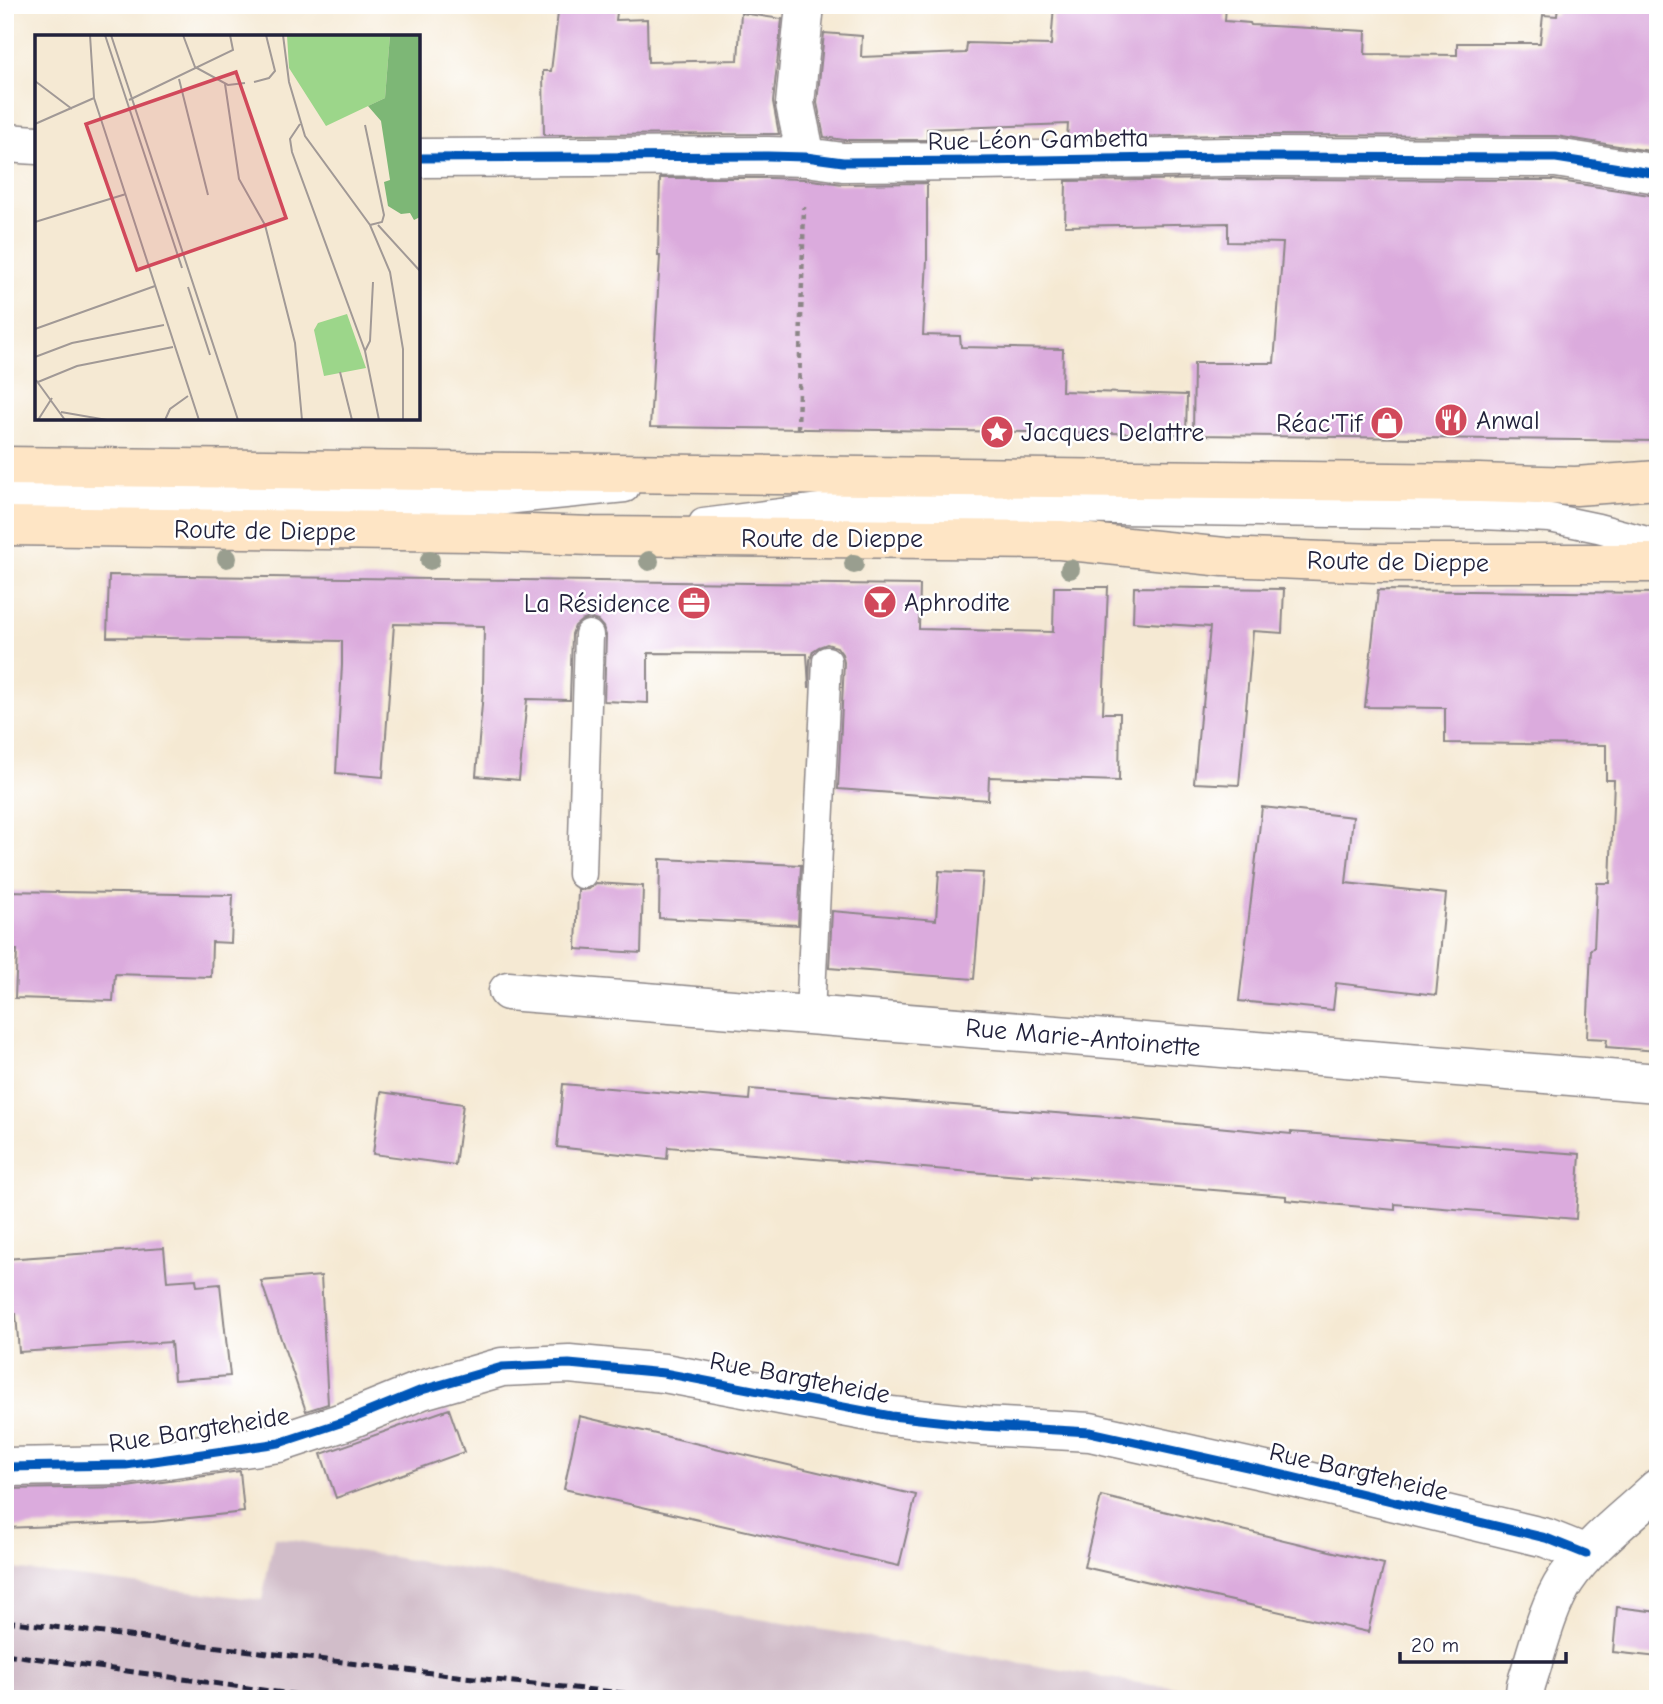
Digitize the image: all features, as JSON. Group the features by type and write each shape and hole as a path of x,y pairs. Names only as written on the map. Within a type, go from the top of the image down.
{"main road":[{"path":"5,466 1479,482 1576,486 1658,480"},
{"name":"Route de Dieppe","path":"5,526 593,536 1060,540 1224,557 1376,563 1658,563"}],"street":[{"path":"805,5 794,104 806,157"},
{"path":"5,143 35,145"},
{"name":"Rue Léon Gambetta","path":"420,158 806,157 843,162 1227,157 1556,158 1658,174"},
{"name":"Rue Marie-Antoinette","path":"508,991 1658,1083"},
{"name":"Rue Bargteheide","path":"5,1467 126,1465 279,1443 346,1421 422,1391 502,1367 569,1364 664,1373 891,1416 984,1426 1090,1432 1546,1538 1586,1554"},
{"path":"1524,1699 1526,1685 1553,1604 1565,1580 1586,1554 1658,1488"}],"lane":[{"path":"5,495 505,500 754,475"},
{"path":"1576,486 1658,500"},
{"path":"593,536 836,506 1550,518 1658,544"},
{"path":"582,874 589,635"},
{"path":"810,1015 827,661"}],"path":[{"path":"798,433 804,201"}],"shaded area":[{"path":"274,1537 1151,1685 1320,1699 5,1699 5,1568 262,1600"}],"building":[{"path":"559,5 618,5 616,20 647,19 648,62 738,60 741,13 782,19 773,102 779,134 544,135 543,71 551,71"},
{"path":"1054,5 1226,5 1225,21 1251,25 1366,31 1365,54 1457,55 1457,43 1540,43 1543,15 1557,16 1558,5 1658,5 1658,144 1656,152 1556,136 1227,135 1067,138 1068,124 927,129 927,140 844,140 824,137 817,103 824,33 862,36 861,57 966,53 967,43 1051,45"},
{"path":"660,178 804,179 843,184 927,183 923,335 960,336 961,347 1063,349 1062,391 1187,395 1186,434 650,427 660,256"},
{"path":"1554,180 1656,196 1658,441 1193,435 1194,363 1274,363 1283,243 1228,242 1228,223 1065,226 1066,181"},
{"path":"109,575 920,585 919,629 1053,632 1054,587 1108,587 1103,713 1120,713 1119,781 989,777 988,800 838,789 844,662 837,647 827,644 813,651 809,688 807,654 648,653 648,703 604,701 606,635 598,621 589,618 575,626 572,634 570,700 527,699 519,780 476,776 483,692 484,626 394,624 383,777 336,773 342,641 107,637"},
{"path":"1134,587 1284,589 1282,633 1253,631 1239,785 1194,783 1210,627 1133,622"},
{"path":"1378,590 1658,593 1658,1051 1606,1047 1607,1039 1587,1038 1597,883 1610,883 1614,780 1606,780 1606,745 1445,743 1445,708 1365,707"},
{"path":"1262,807 1353,817 1346,883 1446,894 1436,995 1336,983 1333,1010 1239,1001"},
{"path":"660,859 801,865 798,925 659,918"},
{"path":"939,871 983,873 974,979 829,968 832,911 936,920"},
{"path":"596,883 643,886 641,953 576,949 578,890 589,889"},
{"path":"5,891 233,895 231,943 212,942 211,977 115,974 113,1001 15,998 17,950 5,950"},
{"path":"563,1084 749,1100 750,1089 1291,1134 1580,1154 1576,1219 1395,1204 1395,1210 1286,1200 1286,1196 668,1147 667,1159 557,1147"},
{"path":"381,1092 463,1104 455,1165 373,1154"},
{"path":"164,1248 167,1281 196,1279 197,1286 220,1284 230,1376 174,1380 171,1342 19,1352 16,1314 5,1314 5,1259"},
{"path":"321,1276 328,1404 306,1411 261,1281"},
{"path":"449,1409 464,1452 336,1498 321,1454"},
{"path":"579,1416 916,1495 899,1566 564,1489"},
{"path":"240,1471 244,1512 153,1522 5,1528 5,1489 127,1487"},
{"path":"1101,1496 1384,1564 1368,1632 1084,1567"},
{"path":"1617,1607 1658,1612 1658,1657 1613,1652"}],"railway":[{"path":"5,1621 465,1677 681,1699"},
{"path":"5,1654 327,1699"}],"cycle path":[{"path":"420,158 768,156 843,162 1227,157 1556,158 1658,174"},
{"path":"5,1467 126,1465 279,1443 346,1421 422,1390 502,1367 569,1364 664,1373 891,1416 984,1426 1090,1432 1546,1538 1586,1554"}],"place":[{"name":"Anwal","path":"1451,420"},
{"name":"Réac'Tif","path":"1387,423"},
{"name":"Jacques Delattre","path":"997,432"},
{"name":"Aphrodite","path":"880,602"},
{"name":"La Résidence","path":"694,603"}]}
